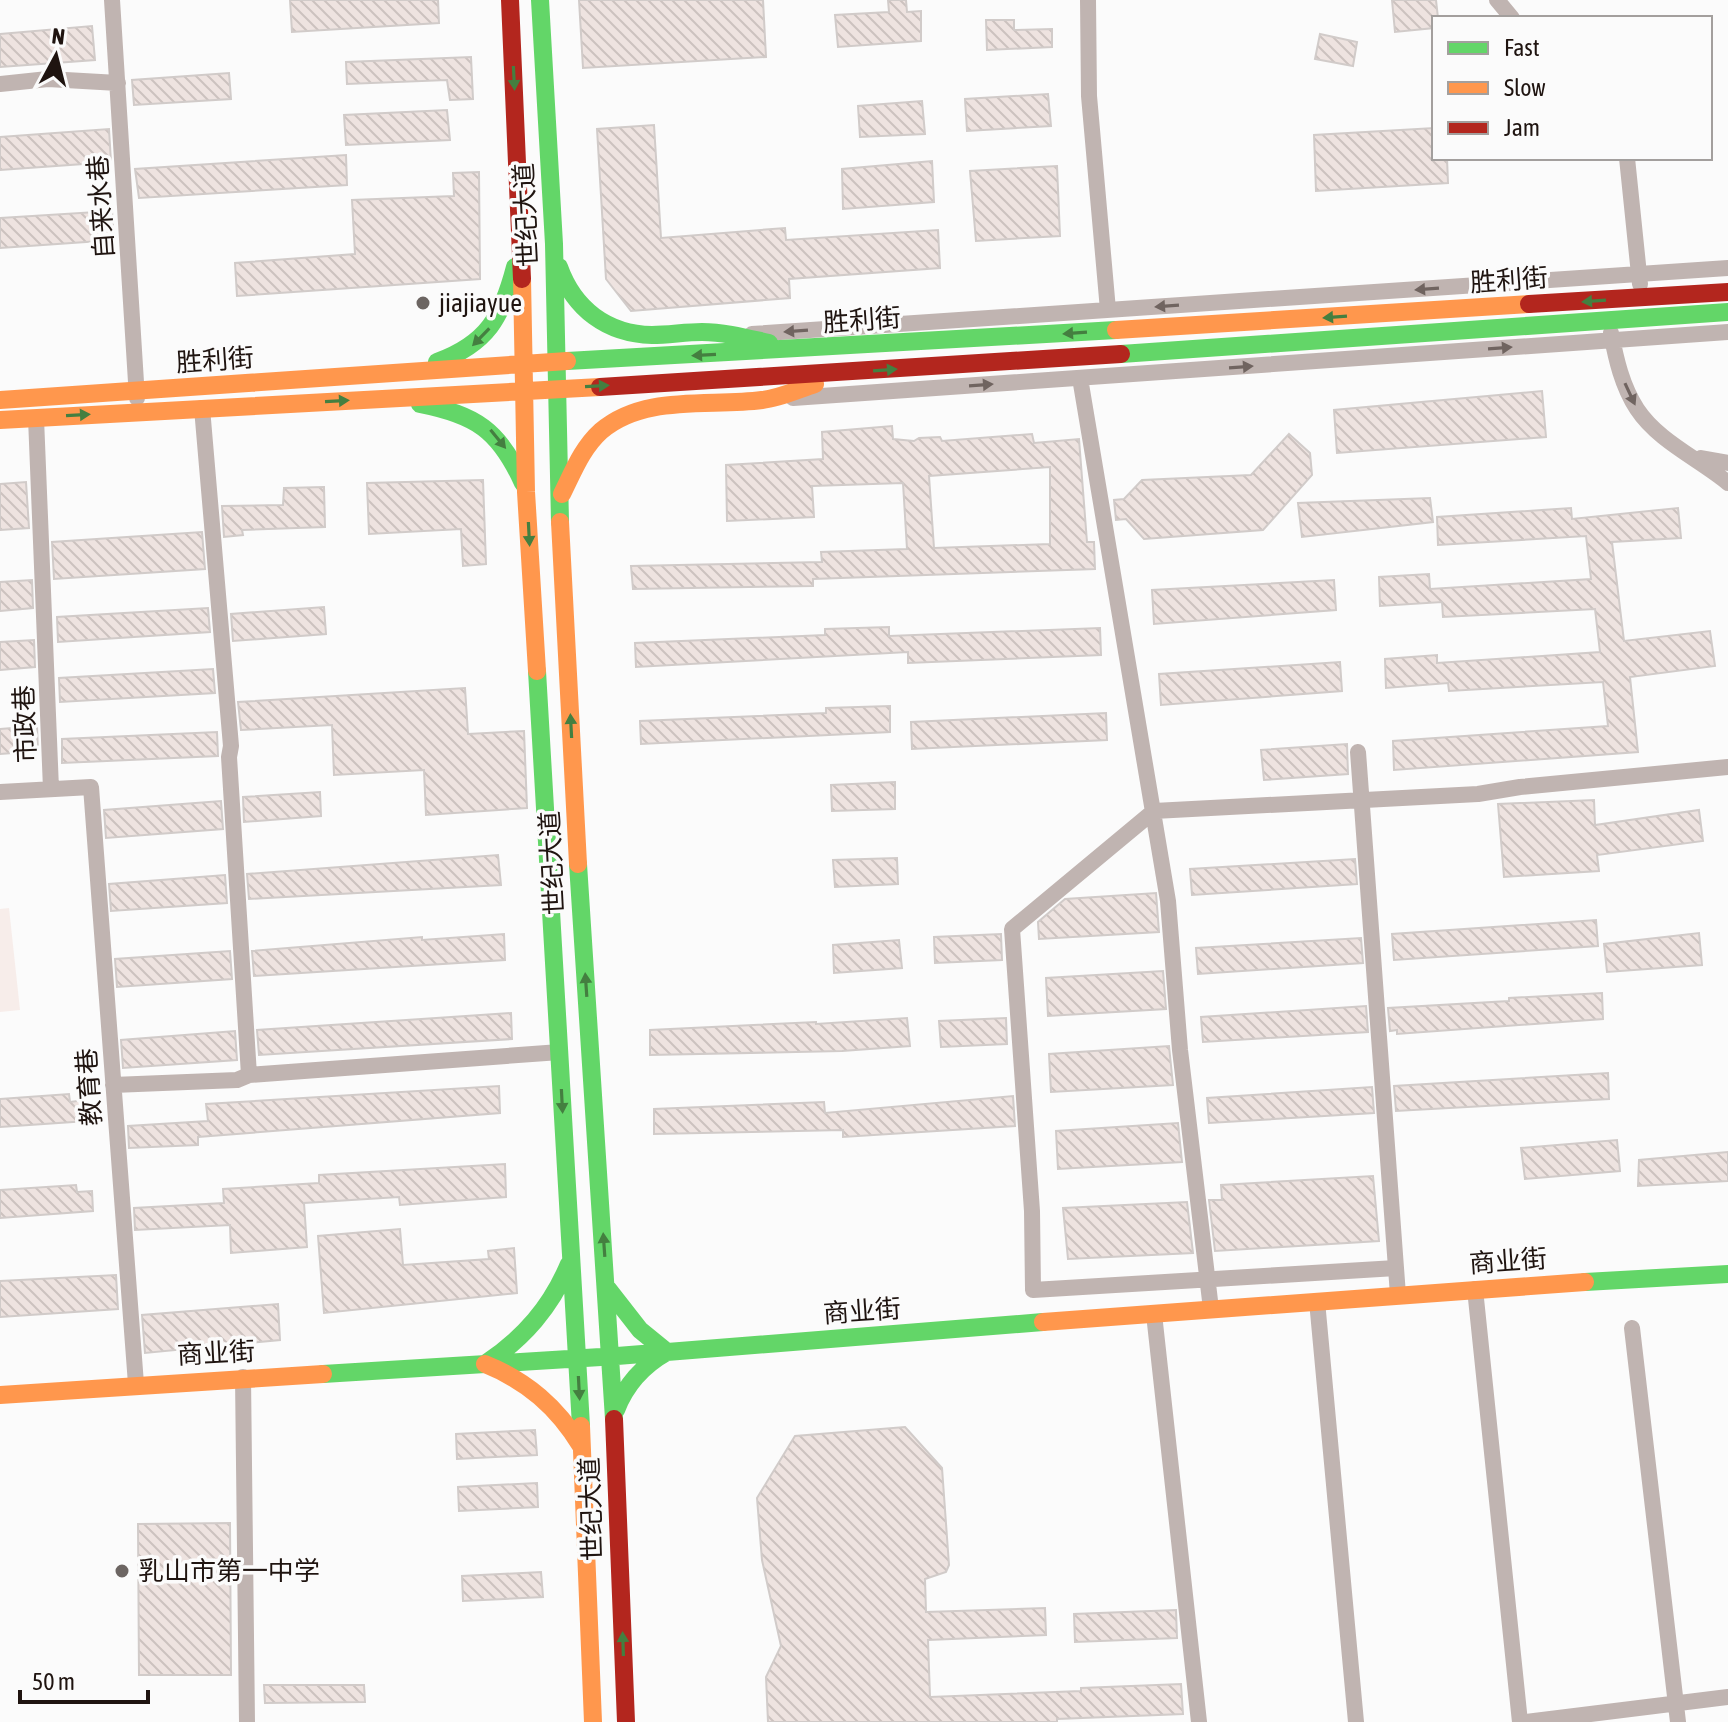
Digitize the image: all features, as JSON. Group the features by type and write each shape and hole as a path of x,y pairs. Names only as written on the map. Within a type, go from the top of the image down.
{"main road":[{"name":"世纪大道","path":"510,0 525,363 526,492 572,1256 593,1722"},
{"name":"世纪大道","path":"540,0 554,244 559,500 581,916 611,1357 626,1722"},
{"path":"372,374 424,366 456,356 474,346 501,312 510,289 521,241"},
{"path":"554,244 561,274 571,295 581,308 610,328 654,335 696,332 734,335 798,350"},
{"name":"胜利街","path":"0,400 525,363 798,350 1728,292"},
{"name":"胜利街","path":"0,420 849,373 1728,312"},
{"path":"559,500 581,455 609,422 627,412 654,407 764,400 849,373"},
{"path":"374,399 423,405 475,419 500,439 514,462 526,492"},
{"path":"485,1364 517,1342 544,1313 572,1256"},
{"name":"商业街","path":"0,1395 243,1377 611,1357 1475,1289 1728,1274"},
{"path":"606,1287 640,1330 667,1352 648,1364 630,1382 614,1418"},
{"path":"485,1364 518,1378 546,1399 560,1413 582,1447"}],"street":[{"name":"自来水巷","path":"112,0 137,412"},
{"path":"1088,0 1089,96 1108,310"},
{"path":"1497,0 1510,16"},
{"path":"0,84 48,79 118,83"},
{"path":"1627,160 1643,318"},
{"path":"734,335 1728,268"},
{"path":"1608,320 1629,395 1638,412 1654,428 1728,483"},
{"path":"764,400 1728,332"},
{"path":"1080,378 1168,901 1180,1050 1211,1309"},
{"path":"202,408 231,746 229,757 249,1075"},
{"name":"市政巷","path":"36,418 51,789"},
{"path":"1692,456 1728,463"},
{"path":"1358,752 1398,1295"},
{"path":"1396,1268 1033,1290 1032,1211 1012,929 1154,811 1478,794 1520,787 1728,767"},
{"name":"教育巷","path":"51,789 91,787 136,1384"},
{"path":"0,792 51,789"},
{"path":"113,1085 237,1080 249,1075 560,1052"},
{"path":"1475,1289 1520,1722"},
{"path":"1317,1301 1356,1722"},
{"path":"1154,1314 1199,1722"},
{"path":"1632,1328 1678,1722"},
{"path":"243,1377 247,1722"},
{"path":"1526,1722 1728,1697"}],"shaded area":[{"path":"9,908 20,1010 0,1012 0,909"}],"building":[{"path":"290,0 438,0 439,23 292,32"},
{"path":"579,0 763,0 766,57 583,68"},
{"path":"888,0 906,0 907,12 921,11 921,41 838,47 835,15 889,12"},
{"path":"1392,0 1436,0 1438,16 1432,16 1432,28 1395,32"},
{"path":"986,20 1014,20 1014,30 1052,29 1052,47 987,50"},
{"path":"92,26 95,60 0,67 0,34"},
{"path":"1320,34 1357,42 1353,66 1315,59"},
{"path":"471,57 473,99 450,100 447,80 347,84 346,62"},
{"path":"229,73 231,99 134,105 132,80"},
{"path":"1048,94 1051,126 967,131 965,99"},
{"path":"922,101 925,134 860,137 858,106"},
{"path":"447,110 450,140 346,145 344,115"},
{"path":"654,125 661,238 785,228 786,240 938,230 940,268 789,279 790,298 631,311 606,279 597,129"},
{"path":"1432,128 1432,160 1447,160 1448,183 1316,191 1314,135"},
{"path":"109,129 111,162 0,170 0,137"},
{"path":"346,155 347,185 139,198 135,169"},
{"path":"932,161 934,202 843,209 842,169"},
{"path":"1057,166 1060,236 976,241 970,171"},
{"path":"479,172 480,279 237,296 235,263 355,254 352,200 454,196 453,173"},
{"path":"112,211 114,240 0,248 0,218"},
{"path":"1542,391 1546,437 1337,453 1334,410"},
{"path":"892,426 893,439 914,441 919,438 940,437 942,441 1032,434 1034,443 1079,439 1087,542 1094,542 1095,569 813,579 813,586 633,589 631,566 822,562 821,552 907,549 903,483 812,486 814,517 727,521 726,465 823,459 822,432","holes":["1050,467 1050,544 934,548 929,476"]},
{"path":"1289,434 1310,453 1312,475 1263,530 1144,539 1126,519 1116,520 1114,500 1124,499 1142,480 1251,475"},
{"path":"483,480 486,564 463,566 461,529 369,534 367,483"},
{"path":"26,482 29,528 0,530 0,484"},
{"path":"324,487 325,527 242,530 243,535 224,537 222,506 283,505 284,488"},
{"path":"1430,498 1433,522 1302,537 1298,503"},
{"path":"1571,508 1572,519 1678,508 1681,538 1612,542 1624,641 1710,631 1715,666 1630,677 1638,752 1394,770 1393,741 1608,726 1603,682 1449,691 1448,683 1386,688 1385,659 1437,655 1437,663 1600,652 1595,609 1443,617 1442,602 1380,606 1379,577 1429,574 1430,589 1591,579 1586,536 1438,545 1437,517"},
{"path":"202,532 205,569 54,579 52,542"},
{"path":"32,580 33,608 0,611 0,582"},
{"path":"1334,580 1336,610 1154,624 1152,590"},
{"path":"324,607 326,634 233,641 231,614"},
{"path":"208,608 210,632 58,642 57,617"},
{"path":"889,627 889,636 1100,628 1101,655 908,663 908,652 636,667 635,643 825,635 825,629"},
{"path":"34,640 35,667 0,670 0,642"},
{"path":"1340,662 1342,691 1161,705 1159,674"},
{"path":"213,669 215,693 60,702 59,678"},
{"path":"465,688 468,734 524,731 527,808 426,815 424,770 334,775 332,725 241,730 238,702"},
{"path":"890,706 890,732 641,744 640,721 826,713 826,708"},
{"path":"1106,713 1107,740 912,749 911,722"},
{"path":"37,726 38,751 0,754 0,729"},
{"path":"217,732 218,756 62,763 62,739"},
{"path":"1347,744 1348,774 1264,780 1261,750"},
{"path":"895,782 895,809 832,811 831,785"},
{"path":"320,792 321,816 244,822 243,797"},
{"path":"1594,800 1595,825 1699,810 1703,841 1597,855 1599,871 1504,877 1498,804"},
{"path":"221,801 223,829 106,838 104,810"},
{"path":"498,855 501,885 249,899 247,874"},
{"path":"897,858 898,884 835,887 833,860"},
{"path":"1355,859 1357,884 1192,895 1190,869"},
{"path":"225,875 227,903 111,911 109,884"},
{"path":"1156,893 1159,932 1039,939 1038,922 1065,899"},
{"path":"1596,920 1598,946 1394,960 1392,934"},
{"path":"1699,933 1702,965 1607,972 1604,944"},
{"path":"504,934 505,960 254,976 252,951 422,937 422,940"},
{"path":"1001,934 1002,960 935,963 934,937"},
{"path":"1361,938 1363,963 1198,974 1196,948"},
{"path":"899,940 902,968 834,973 833,945"},
{"path":"230,951 232,979 117,987 115,959"},
{"path":"1163,971 1166,1009 1048,1016 1046,978"},
{"path":"1602,993 1603,1019 1397,1034 1397,1030 1390,1031 1388,1008"},
{"path":"1366,1006 1368,1032 1203,1042 1201,1017"},
{"path":"511,1013 512,1039 259,1055 257,1030"},
{"path":"907,1018 910,1046 842,1051 650,1055 650,1030"},
{"path":"1006,1018 1007,1044 941,1047 939,1021"},
{"path":"235,1031 237,1060 123,1068 121,1040"},
{"path":"1169,1046 1173,1085 1051,1092 1049,1054"},
{"path":"1608,1073 1609,1099 1396,1111 1394,1086"},
{"path":"499,1086 500,1113 198,1137 198,1145 129,1148 128,1126 208,1121 206,1104"},
{"path":"1372,1087 1374,1113 1209,1123 1207,1098"},
{"path":"69,1094 70,1102 86,1100 87,1121 0,1127 0,1099"},
{"path":"1013,1096 1015,1126 843,1137 843,1130 654,1134 654,1109 824,1102 825,1113"},
{"path":"1178,1123 1182,1162 1058,1169 1056,1131"},
{"path":"1617,1140 1620,1171 1525,1179 1521,1148"},
{"path":"1728,1152 1728,1181 1638,1186 1639,1160"},
{"path":"505,1164 506,1197 400,1205 399,1197 304,1203 307,1247 231,1253 230,1225 135,1230 134,1208 224,1203 223,1189 319,1183 319,1175"},
{"path":"1373,1176 1379,1241 1215,1251 1209,1200 1222,1200 1221,1185"},
{"path":"76,1185 77,1192 92,1191 93,1211 0,1218 0,1190"},
{"path":"1187,1202 1193,1253 1068,1259 1063,1208"},
{"path":"400,1229 403,1265 489,1259 488,1251 514,1248 517,1293 324,1313 318,1236"},
{"path":"116,1275 118,1309 0,1317 0,1281"},
{"path":"278,1304 280,1340 145,1353 142,1315"},
{"path":"905,1427 942,1468 949,1565 946,1572 925,1579 926,1612 1045,1608 1046,1635 928,1640 930,1697 1181,1684 1183,1714 1057,1719 1057,1722 768,1722 766,1677 781,1646 762,1560 757,1498 795,1436"},
{"path":"535,1430 537,1455 457,1459 456,1434"},
{"path":"537,1483 538,1507 459,1511 458,1487"},
{"path":"230,1523 231,1675 139,1675 138,1524"},
{"path":"541,1572 543,1597 463,1601 462,1576"},
{"path":"1176,1610 1177,1638 1075,1642 1074,1614"},
{"path":"264,1685 364,1685 365,1702 265,1703"}],"traffic: fast":[{"path":"540,0 554,244 560,522"},
{"path":"437,362 468,347 490,326 504,300 515,267"},
{"path":"559,267 565,282 583,307 621,330 652,335 719,333 769,343"},
{"path":"1121,354 1728,312"},
{"path":"567,361 1116,330"},
{"path":"420,404 440,408 484,428 505,450 523,483"},
{"path":"537,671 581,1426"},
{"path":"578,864 614,1419"},
{"path":"485,1364 535,1320 554,1294 569,1264"},
{"path":"1585,1282 1728,1274"},
{"path":"608,1289 640,1330 667,1352 636,1376 616,1410"},
{"path":"323,1374 617,1356 1043,1322"}],"traffic: slow":[{"path":"522,279 526,492 537,671"},
{"path":"1116,330 1529,304"},
{"path":"0,400 567,361"},
{"path":"562,494 588,445 618,419 678,404 769,399 815,384"},
{"path":"0,420 600,387"},
{"path":"560,522 578,864"},
{"path":"1043,1322 1585,1282"},
{"path":"485,1364 514,1378 540,1397 562,1419 581,1446"},
{"path":"0,1395 323,1374"},
{"path":"581,1426 593,1722"}],"traffic: jam":[{"path":"510,0 522,279"},
{"path":"1529,304 1728,292"},
{"path":"600,387 1121,354"},
{"path":"614,1419 626,1722"}],"place":[{"name":"jiajiayue","path":"423,303"},
{"name":"乳山市第一中学","path":"122,1571"}]}
